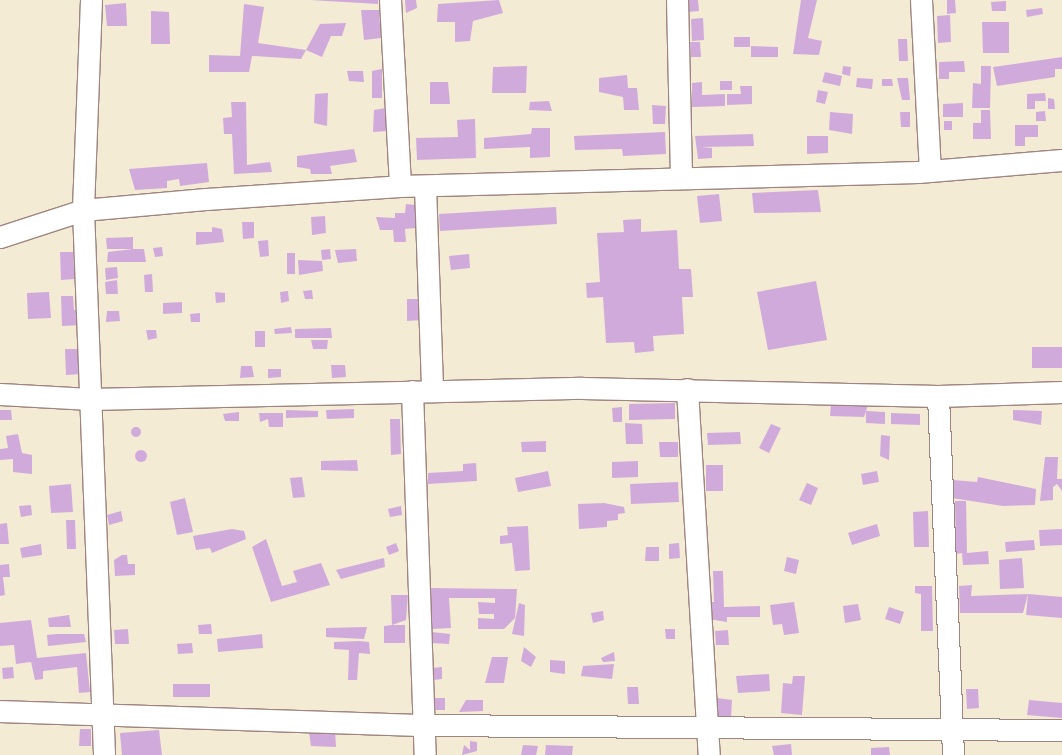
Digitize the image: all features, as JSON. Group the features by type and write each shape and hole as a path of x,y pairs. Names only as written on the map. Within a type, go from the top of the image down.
{"street":[{"path":"91,0 83,210 104,755"},
{"path":"390,0 400,186"},
{"path":"677,0 681,178"},
{"path":"922,0 930,171"},
{"path":"0,237 83,210 400,186 930,171 1062,160"},
{"path":"425,186 422,391 425,755"},
{"path":"687,389 709,755"},
{"path":"0,394 90,399 422,391 687,389 938,396 1062,392"},
{"path":"938,396 953,755"},
{"path":"0,711 424,726 1062,730"}],"building":[{"path":"310,0 378,0 378,4"},
{"path":"405,0 416,0 417,8 406,13"},
{"path":"499,0 503,13 473,21 470,41 455,42 455,22 437,22 438,4"},
{"path":"687,0 698,0 699,11 688,12"},
{"path":"801,0 817,0 808,38 822,41 819,55 793,54"},
{"path":"947,0 955,0 956,13 947,14"},
{"path":"1006,1 1006,11 992,11 991,2"},
{"path":"126,3 127,26 107,26 105,5"},
{"path":"244,4 264,7 258,43 306,50 301,59 252,56 249,72 209,72 209,55 240,56"},
{"path":"1042,8 1043,14 1027,17 1026,10"},
{"path":"361,10 379,10 381,38 364,40"},
{"path":"151,11 169,12 170,44 151,44"},
{"path":"950,15 951,42 938,43 937,16"},
{"path":"703,18 704,40 692,41 691,19"},
{"path":"982,22 1009,22 1009,53 983,53"},
{"path":"346,23 342,36 331,36 322,57 306,50 320,24"},
{"path":"734,37 750,37 750,47 734,47"},
{"path":"898,39 907,39 908,61 899,61"},
{"path":"690,42 700,42 701,57 691,57"},
{"path":"751,46 778,47 778,57 751,57"},
{"path":"1062,57 1062,69 1055,69 1055,77 997,86 993,67"},
{"path":"964,61 965,72 949,72 949,79 939,79 939,62"},
{"path":"527,66 526,93 492,93 493,67"},
{"path":"843,66 851,67 850,76 842,74"},
{"path":"981,66 991,66 990,108 972,108 973,83 981,84"},
{"path":"382,69 382,98 372,98 372,71"},
{"path":"347,71 363,71 364,82 349,81"},
{"path":"825,72 842,76 840,86 822,82"},
{"path":"627,75 628,88 637,88 639,110 624,110 623,97 599,92 599,78"},
{"path":"857,78 873,79 872,89 856,87"},
{"path":"897,78 908,78 910,100 902,100"},
{"path":"882,79 892,79 893,86 882,86"},
{"path":"720,81 732,81 732,90 720,90"},
{"path":"430,82 448,82 450,104 430,104"},
{"path":"702,82 702,95 725,94 725,106 692,107 692,83"},
{"path":"740,86 752,86 752,104 727,105 727,94 741,94"},
{"path":"818,90 828,92 825,104 816,102"},
{"path":"328,93 327,126 314,123 315,94"},
{"path":"1045,93 1046,101 1035,101 1035,109 1027,109 1027,94"},
{"path":"1048,98 1054,99 1055,109 1048,109"},
{"path":"549,101 552,111 529,110 530,102"},
{"path":"231,102 246,102 247,165 270,162 272,172 234,174 232,134 224,134 223,118 232,117"},
{"path":"963,103 963,117 943,117 943,104"},
{"path":"652,105 666,106 665,124 653,124"},
{"path":"386,108 389,131 373,132 374,110"},
{"path":"981,110 990,110 991,139 973,139 973,123 981,123"},
{"path":"1045,111 1046,121 1036,121 1036,112"},
{"path":"830,112 853,114 852,134 829,130"},
{"path":"900,112 910,112 910,127 901,127"},
{"path":"475,119 476,158 417,160 416,138 458,137 457,120"},
{"path":"944,121 952,121 952,130 944,130"},
{"path":"1015,125 1038,125 1038,137 1025,137 1025,146 1015,146"},
{"path":"532,128 550,128 550,157 530,158 530,147 484,149 484,138 531,134"},
{"path":"665,132 666,154 623,156 622,149 575,150 574,136"},
{"path":"753,134 754,146 701,147 712,148 712,158 698,159 695,136"},
{"path":"807,136 828,136 828,153 807,154"},
{"path":"354,149 357,162 330,166 332,174 311,174 310,169 297,167 297,156"},
{"path":"207,163 209,182 180,186 179,179 167,181 167,188 135,190 129,169"},
{"path":"818,190 821,212 754,213 752,193"},
{"path":"719,194 722,221 700,223 697,196"},
{"path":"406,204 416,205 416,228 405,229 406,242 394,242 393,230 380,230 376,217 395,218 395,213 405,213"},
{"path":"556,207 557,224 440,231 439,214"},
{"path":"325,216 326,233 312,235 311,217"},
{"path":"641,219 641,232 677,230 679,269 691,269 693,297 682,297 684,334 653,336 654,351 635,353 634,342 606,343 603,297 587,298 586,283 600,282 597,233 624,232 623,220"},
{"path":"242,222 254,222 254,238 243,239"},
{"path":"212,227 222,229 224,242 196,245 196,232 212,232"},
{"path":"133,237 133,249 107,249 106,238"},
{"path":"268,240 269,256 260,257 258,241"},
{"path":"162,247 163,256 155,257 153,248"},
{"path":"144,249 146,262 107,262 108,252"},
{"path":"330,249 331,259 322,260 321,250"},
{"path":"356,249 357,261 338,263 335,250"},
{"path":"60,252 73,252 75,279 61,280"},
{"path":"287,253 295,253 295,274 287,274"},
{"path":"469,254 470,268 451,270 449,256"},
{"path":"298,260 322,261 323,271 299,275"},
{"path":"117,267 118,278 106,280 105,268"},
{"path":"152,274 153,292 145,292 144,275"},
{"path":"117,280 118,294 106,294 105,282"},
{"path":"816,281 827,340 768,350 757,292"},
{"path":"312,290 313,299 305,299 303,291"},
{"path":"288,291 289,301 281,303 280,292"},
{"path":"49,292 51,318 28,319 27,293"},
{"path":"215,292 225,293 225,302 216,303"},
{"path":"61,296 73,296 74,310 82,310 83,325 62,326"},
{"path":"407,299 422,299 422,320 407,321"},
{"path":"182,302 182,313 163,314 163,303"},
{"path":"107,311 119,311 120,321 106,322"},
{"path":"200,313 200,322 191,322 190,314"},
{"path":"291,327 292,333 275,334 274,329"},
{"path":"331,328 332,338 295,338 295,329"},
{"path":"146,330 156,330 157,338 148,340"},
{"path":"255,331 265,331 265,347 255,347"},
{"path":"311,340 328,340 327,349 313,349"},
{"path":"1032,347 1062,347 1062,368 1032,368"},
{"path":"65,349 81,349 82,374 66,375"},
{"path":"331,365 345,365 346,377 332,378"},
{"path":"241,366 252,366 254,377 240,378"},
{"path":"268,369 281,369 281,377 268,378"},
{"path":"675,403 675,419 629,420 629,404"},
{"path":"831,404 868,405 864,417 830,416"},
{"path":"622,407 622,422 613,422 612,408"},
{"path":"354,409 354,418 327,419 326,410"},
{"path":"0,410 11,410 12,420 0,420"},
{"path":"286,410 318,411 318,417 286,418"},
{"path":"1013,410 1042,411 1041,425 1013,420"},
{"path":"866,411 885,412 885,424 866,423"},
{"path":"239,412 239,421 225,421 223,414"},
{"path":"259,413 283,413 283,427 269,427 268,419 260,422"},
{"path":"891,413 920,414 920,425 891,424"},
{"path":"390,419 400,419 401,454 391,455"},
{"path":"625,423 642,424 643,444 626,444"},
{"path":"771,424 781,428 769,453 759,448"},
{"path":"134,427 138,427 141,432 140,436 134,437 131,434 131,430"},
{"path":"740,432 741,444 708,445 707,433"},
{"path":"18,434 22,453 32,455 32,474 13,472 13,459 0,460 0,449 8,448 6,436"},
{"path":"881,435 890,436 889,460 880,456"},
{"path":"546,441 546,452 522,452 521,442"},
{"path":"659,442 678,442 678,457 660,457"},
{"path":"139,450 143,450 147,456 143,462 139,462 135,458 135,454"},
{"path":"1045,457 1058,457 1057,479 1062,479 1062,491 1057,484 1053,487 1053,500 1040,501"},
{"path":"357,460 358,471 321,470 321,461"},
{"path":"638,461 638,477 612,478 612,462"},
{"path":"476,463 477,481 428,484 428,473 463,471 463,464"},
{"path":"706,465 723,465 723,491 706,491"},
{"path":"548,471 551,486 518,492 515,478"},
{"path":"877,471 879,482 863,485 861,474"},
{"path":"302,477 305,497 293,498 290,478"},
{"path":"978,477 1036,489 1035,505 1003,506 952,498 953,480 977,482"},
{"path":"678,482 679,502 631,504 630,484"},
{"path":"807,483 818,488 811,505 799,500"},
{"path":"71,484 73,512 51,513 49,486"},
{"path":"185,498 193,532 177,535 170,502"},
{"path":"955,501 966,501 967,553 988,551 989,564 963,565 962,553 956,554"},
{"path":"604,503 624,507 625,513 618,514 618,520 607,521 607,527 579,529 578,504"},
{"path":"31,505 32,515 21,517 19,506"},
{"path":"401,506 402,515 390,517 388,509"},
{"path":"121,511 123,521 109,525 107,515"},
{"path":"928,511 929,547 914,547 913,512"},
{"path":"66,520 75,520 76,549 67,549"},
{"path":"7,523 9,544 0,544 0,524"},
{"path":"877,524 880,536 852,545 848,533"},
{"path":"528,526 530,570 515,571 512,543 500,544 500,536 508,535 507,527"},
{"path":"232,529 244,531 246,539 212,553 210,548 196,550 193,536"},
{"path":"1062,529 1062,545 1040,546 1039,530"},
{"path":"266,539 282,586 297,582 293,571 321,563 330,585 271,602 252,547"},
{"path":"1034,540 1035,550 1006,552 1005,542"},
{"path":"396,543 399,551 389,555 386,547"},
{"path":"679,543 680,558 669,559 669,544"},
{"path":"41,544 42,555 22,558 20,548"},
{"path":"646,547 659,547 659,561 645,561"},
{"path":"122,555 127,555 128,564 135,564 135,575 115,576 114,560"},
{"path":"787,557 799,560 796,574 784,571"},
{"path":"384,558 385,567 341,579 336,570"},
{"path":"1022,558 1024,588 1000,589 999,560"},
{"path":"9,564 10,577 3,577 5,595 0,596 0,565"},
{"path":"713,571 723,571 724,607 760,606 760,617 727,617 727,622 708,619 707,602 714,602"},
{"path":"972,585 971,596 1028,594 1023,613 960,613 959,586"},
{"path":"915,586 932,586 933,631 921,631 921,594 915,593"},
{"path":"430,588 517,589 515,618 504,629 478,629 478,618 494,619 494,614 479,614 478,602 495,603 495,598 449,598 451,628 432,629"},
{"path":"1028,594 1062,597 1062,618 1026,615"},
{"path":"391,595 408,595 406,620 392,625"},
{"path":"794,602 799,633 784,635 782,624 773,625 770,605"},
{"path":"519,603 525,605 524,636 512,634"},
{"path":"858,604 861,620 845,623 843,606"},
{"path":"889,607 904,612 900,624 885,619"},
{"path":"603,611 604,620 593,623 591,613"},
{"path":"69,615 71,627 49,627 48,618"},
{"path":"31,620 37,658 86,653 90,692 79,693 77,667 43,671 43,679 35,680 31,662 16,664 14,645 0,646 0,623"},
{"path":"211,624 212,634 199,634 198,625"},
{"path":"405,625 405,643 384,643 384,626"},
{"path":"367,627 364,639 326,637 326,628"},
{"path":"128,629 129,644 115,644 114,630"},
{"path":"665,629 675,629 675,639 666,639"},
{"path":"728,630 729,645 716,645 715,631"},
{"path":"432,632 450,634 449,644 431,643"},
{"path":"84,634 86,642 48,646 47,635"},
{"path":"262,634 263,648 218,652 217,639"},
{"path":"334,642 369,642 370,654 359,653 357,680 348,680 349,650 334,649"},
{"path":"192,643 193,653 178,654 177,644"},
{"path":"524,647 536,657 531,667 521,661"},
{"path":"614,652 615,661 603,662 601,658"},
{"path":"492,657 508,657 504,683 485,683"},
{"path":"550,660 565,661 565,674 550,672"},
{"path":"614,664 612,679 581,676 583,666"},
{"path":"13,667 14,678 3,679 2,668"},
{"path":"442,667 442,679 433,680 432,668"},
{"path":"769,674 770,691 738,693 736,676"},
{"path":"793,676 805,676 802,715 781,713 783,683 792,684"},
{"path":"173,684 210,684 210,697 173,697"},
{"path":"627,687 638,687 639,704 628,704"},
{"path":"966,689 978,689 979,708 967,709"},
{"path":"434,698 445,698 445,710 434,710"},
{"path":"717,698 732,700 731,718 716,717"},
{"path":"466,700 483,700 483,711 459,712"},
{"path":"1029,700 1062,703 1062,718 1027,715"},
{"path":"80,729 91,729 91,746 79,746"},
{"path":"159,730 162,755 122,755 120,733"},
{"path":"335,730 336,747 311,746 309,732"},
{"path":"470,741 477,742 477,751 462,755 464,745 470,750"},
{"path":"791,744 792,755 774,755 772,746"},
{"path":"523,745 538,746 536,755 521,755"},
{"path":"546,745 573,746 572,755 545,755"},
{"path":"889,747 890,755 871,755 871,748"}]}
